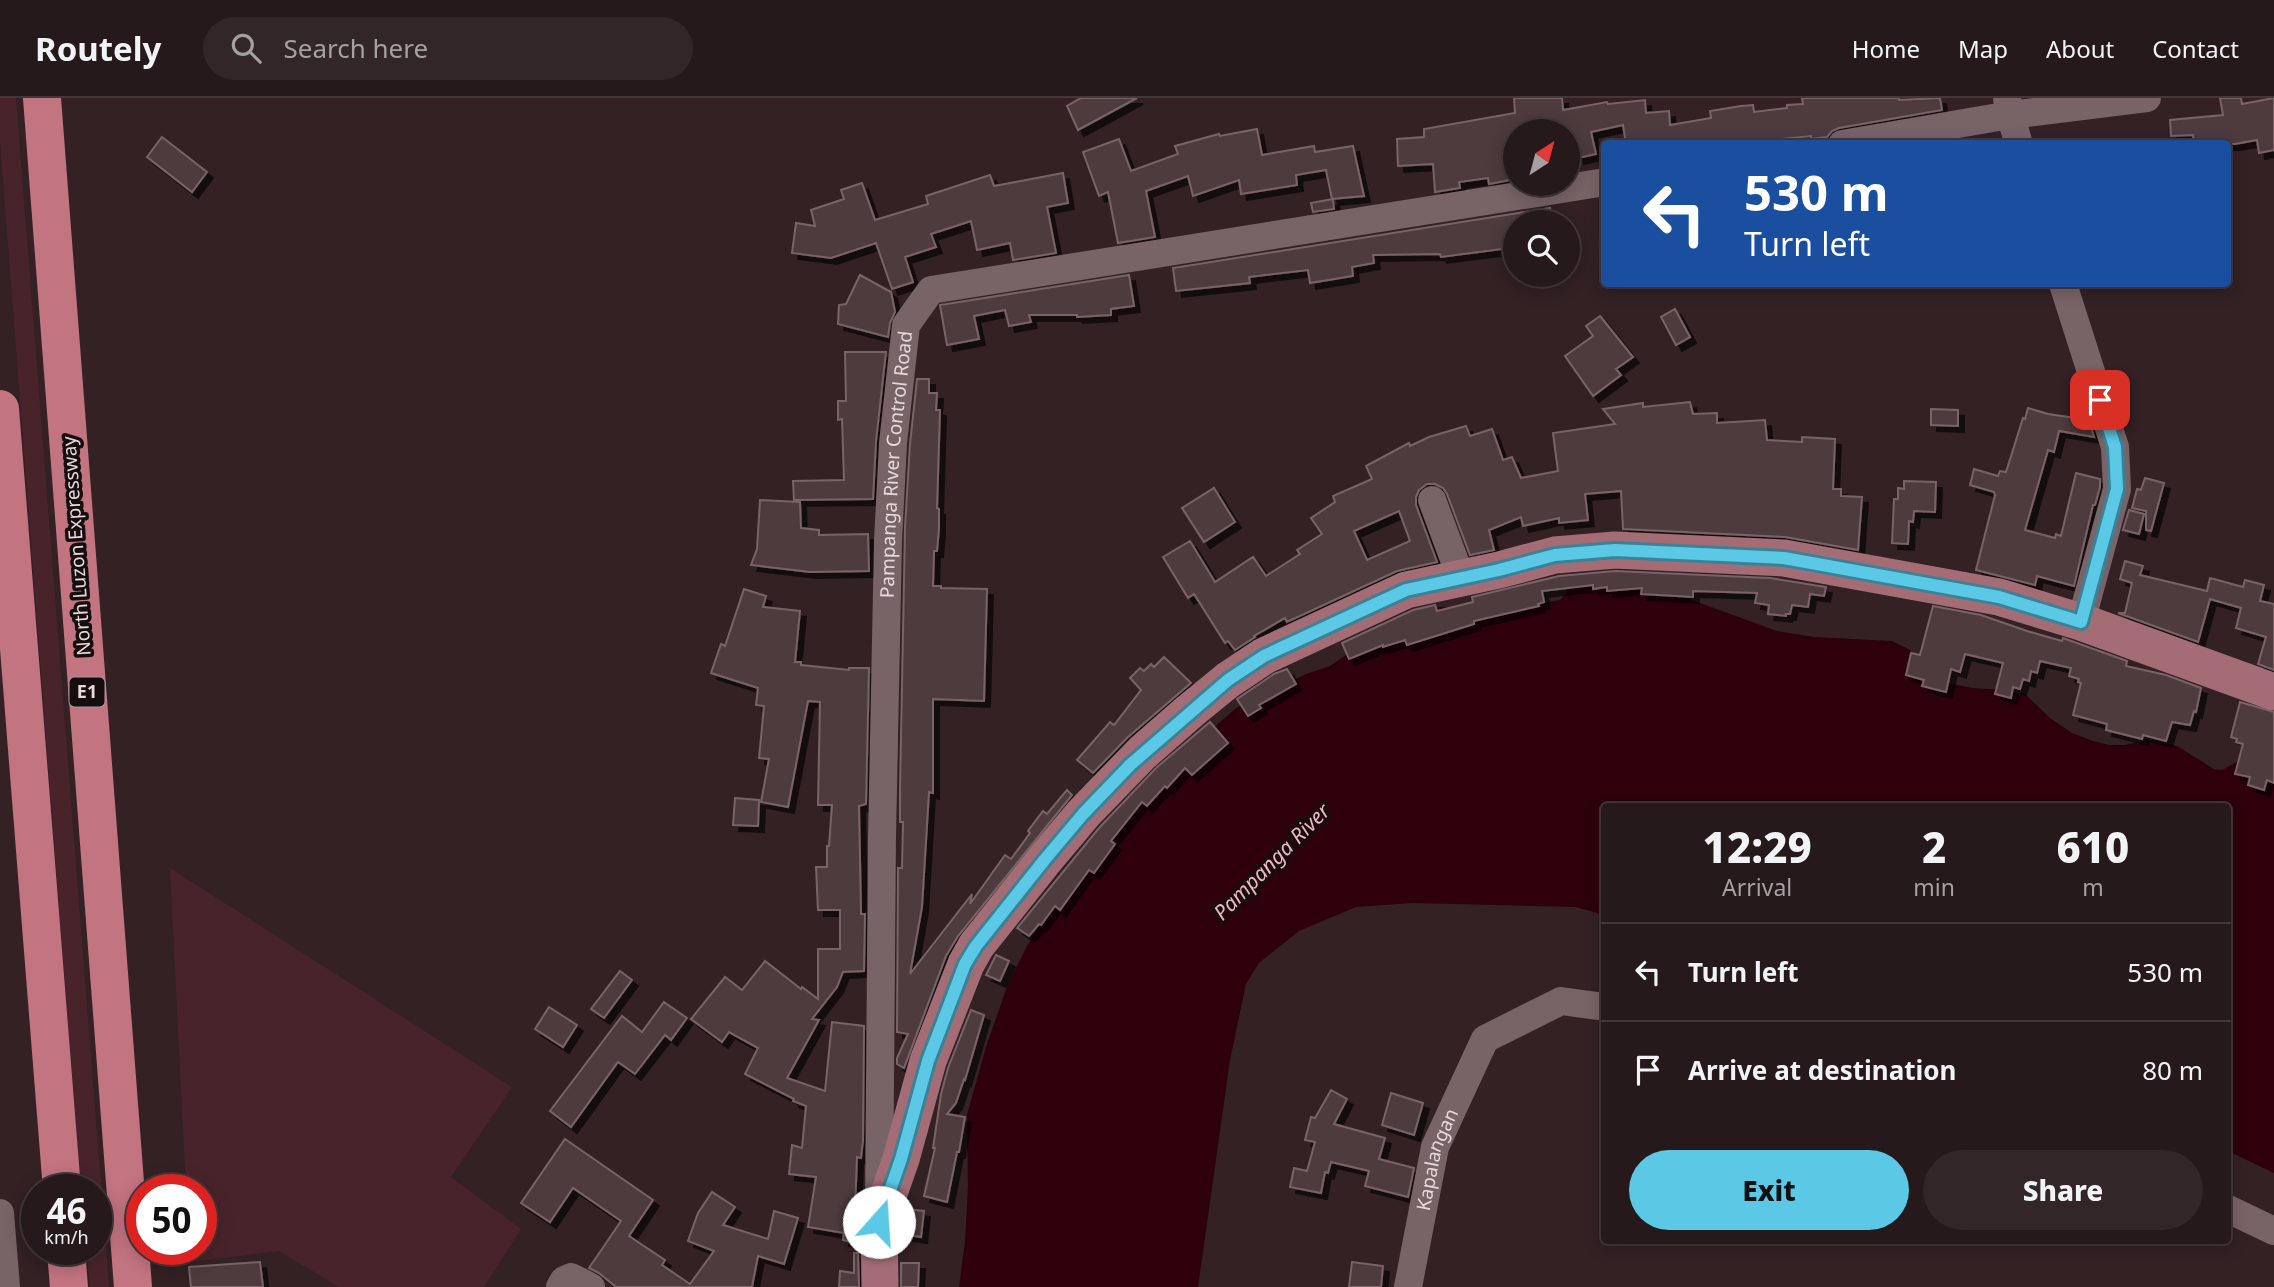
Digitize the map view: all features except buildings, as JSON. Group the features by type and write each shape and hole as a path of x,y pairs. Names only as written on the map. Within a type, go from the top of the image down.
{"highway":[{"name":"North Luzon Expressway","path":"41,98 133,1287"},
{"path":"0,409 61,1174"},
{"path":"67,1265 69,1287"}],"main road":[{"path":"879,1222 901,1159 928,1061 965,964 976,946 1046,858 1083,814 1142,753 1228,680 1264,656 1406,590 1555,555 1615,550 1784,558 1999,597 2081,622 2274,692"},
{"name":"Pampanga River Control Road","path":"879,1222 880,1287"}],"street":[{"path":"1859,140 2008,106 2147,98"},
{"path":"2008,106 2018,140"},
{"name":"Pampanga River Control Road","path":"879,1222 882,837 888,541 893,443 906,325 930,290 1601,183"},
{"path":"2064,287 2115,447 2117,489 2081,622"},
{"path":"1432,500 1461,578"},
{"name":"Kapalangan","path":"1408,1287 1435,1147 1485,1039 1561,1001 1601,1006"},
{"path":"2231,1210 2274,1231"},
{"path":"0,1213 6,1287"},
{"path":"560,1287 564,1280 571,1277 591,1287"}],"shaded area":[{"path":"0,98 16,98 100,1174 80,1174 0,141"},
{"path":"170,868 512,1087 451,1177 521,1229 484,1287 339,1287 279,1251 217,1259 217,1174 185,1174"},
{"path":"88,1265 107,1265 109,1287 90,1287"}],"water":[{"name":"Pampanga River","path":"1623,575 1777,631 1814,637 1892,641 1910,650 1936,681 2026,695 2050,718 2072,733 2093,741 2125,745 2147,740 2158,741 2177,746 2214,769 2222,770 2237,762 2274,781 2274,1173 2231,1152 2231,803 1601,803 1601,914 1575,907 1412,903 1356,907 1299,931 1259,963 1246,984 1230,1060 1198,1287 959,1287 968,1187 967,1115 986,1047 1008,984 1027,946 1069,877 1196,743 1236,708 1306,674 1330,666 1378,633 1440,607 1490,612 1560,600 1575,583"}],"route":[{"path":"879,1222 901,1159 928,1061 965,964 976,946 1046,858 1117,778 1142,753 1228,680 1264,656 1406,590 1555,555 1615,550 1784,558 1999,597 2081,622 2117,489 2115,447 2100,400"}]}
